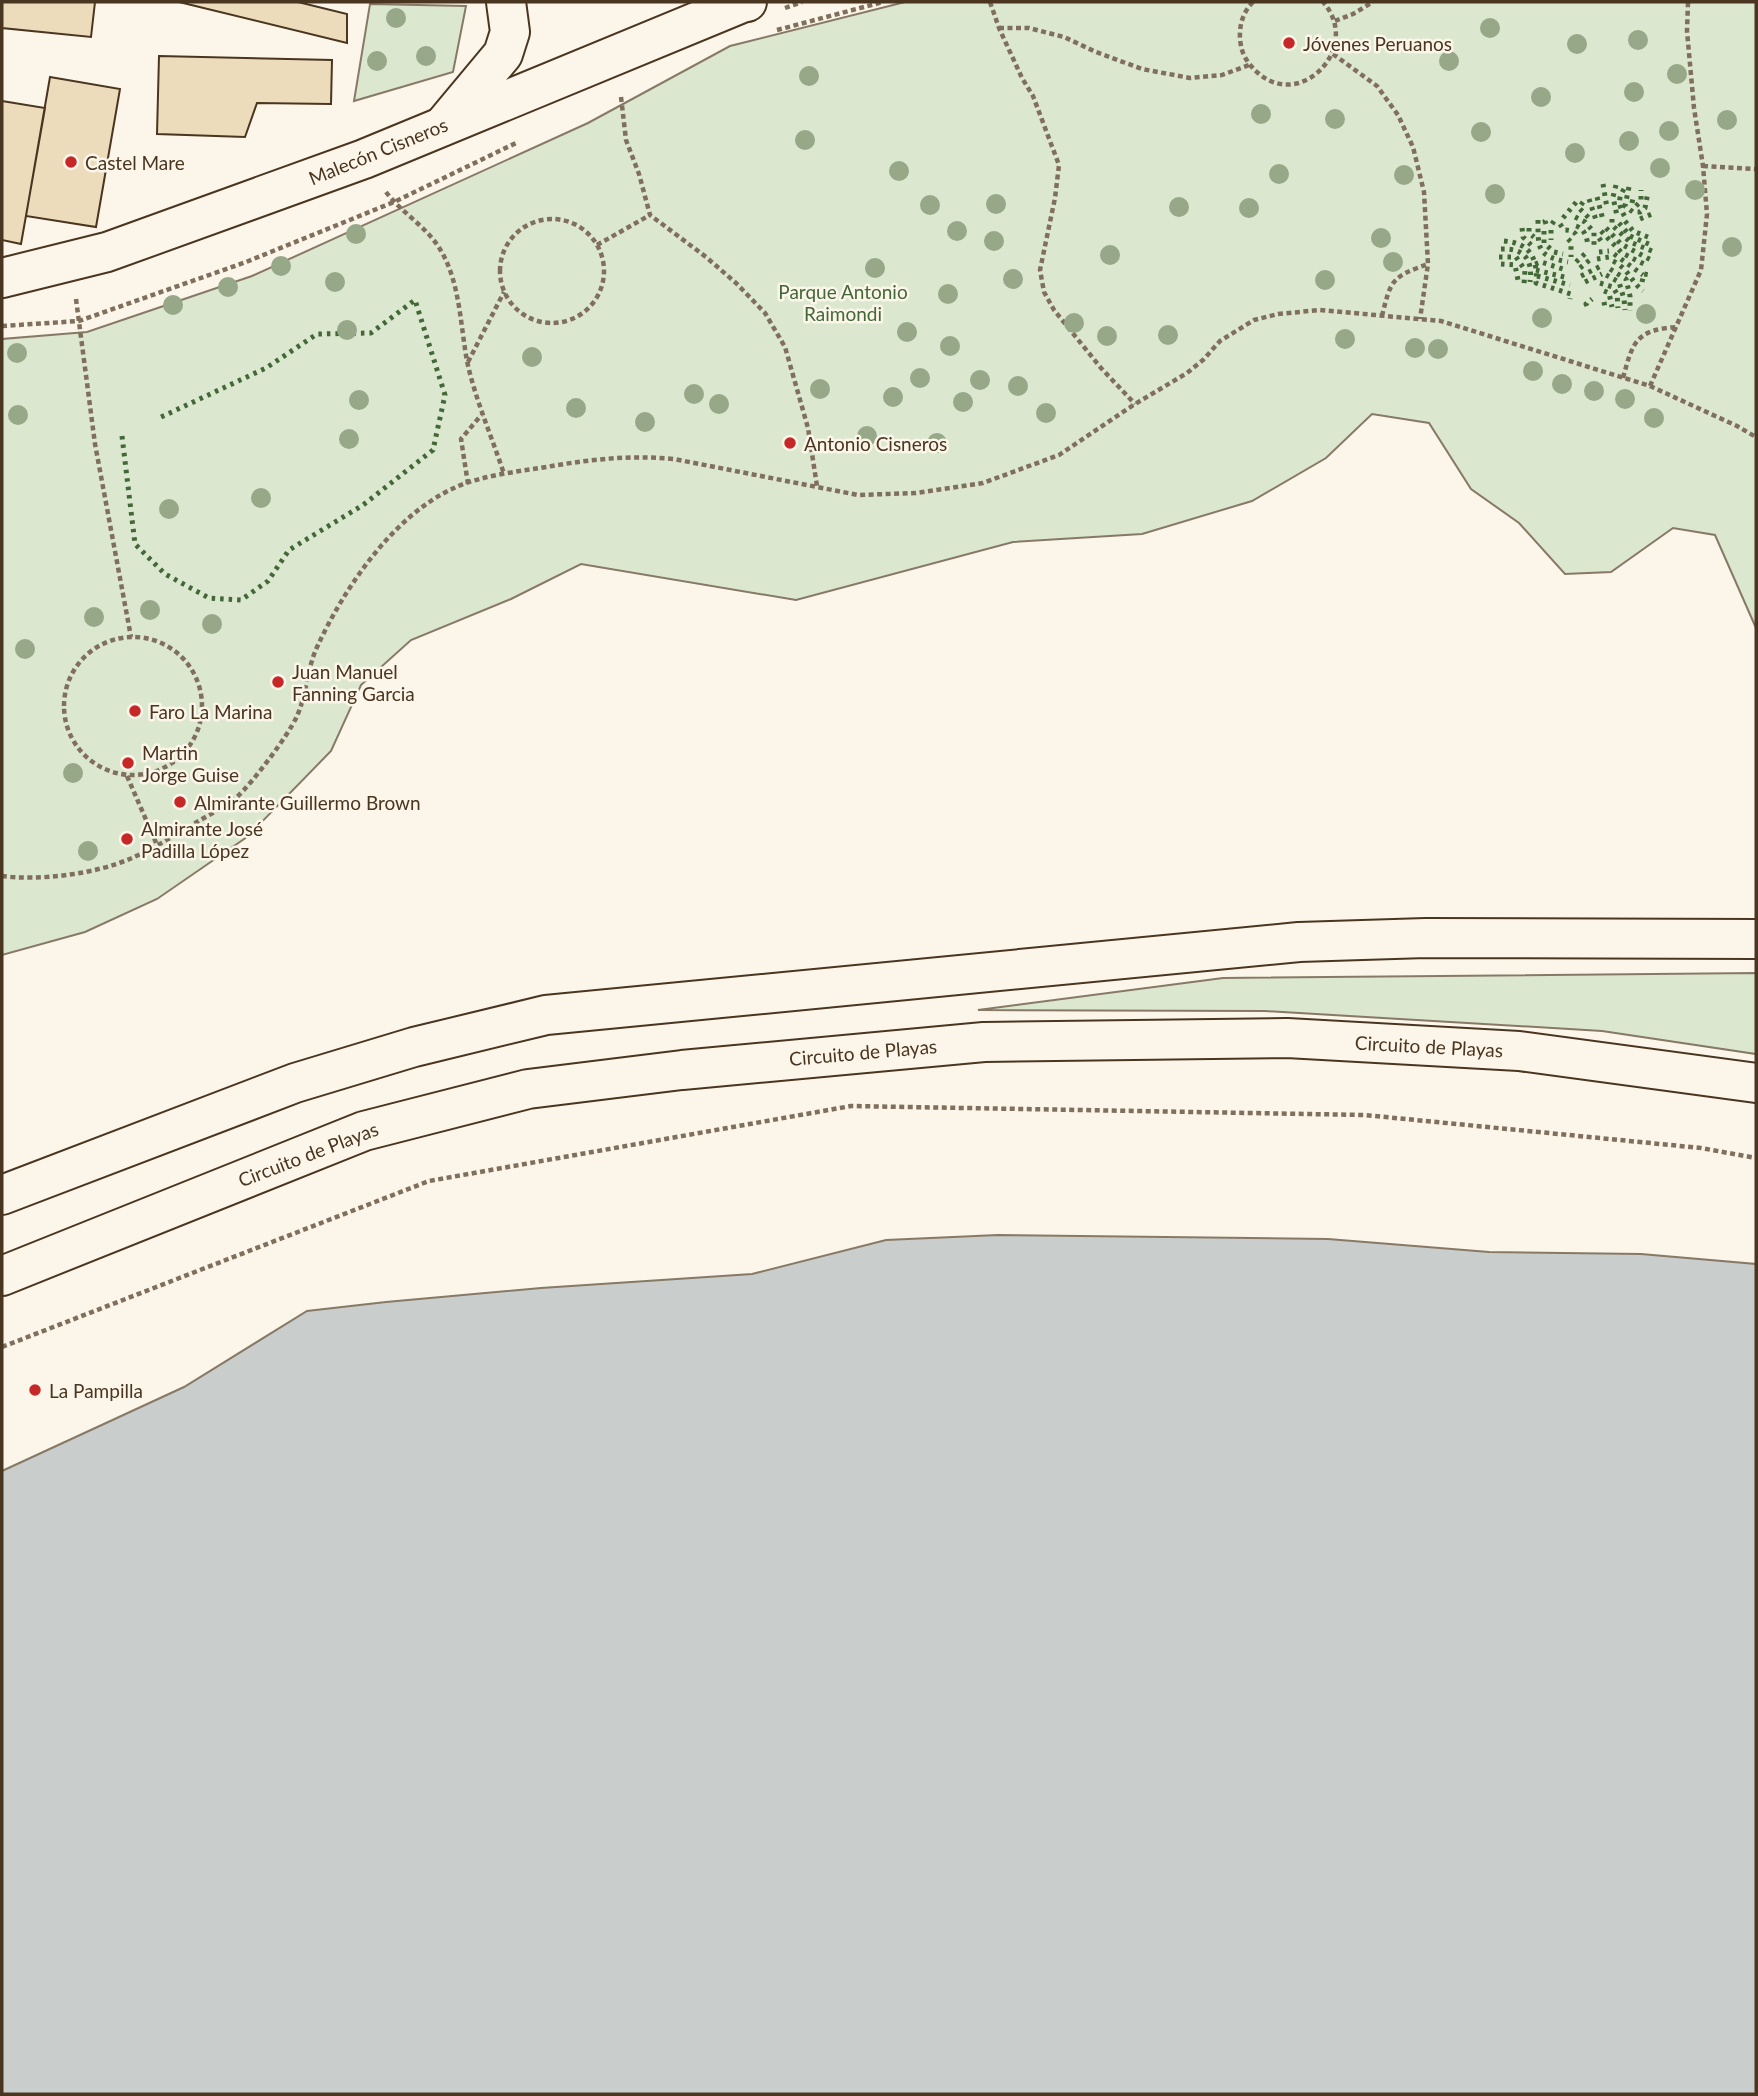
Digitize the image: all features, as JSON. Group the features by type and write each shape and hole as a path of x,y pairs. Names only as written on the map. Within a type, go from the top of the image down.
{"main road":[{"path":"443,125 503,54 510,32 506,2"},
{"name":"Malecón Cisneros","path":"2,278 107,252 364,159 737,2"},
{"path":"2,1195 295,1083 414,1047 545,1015 1299,942 1426,938 1756,939"},
{"name":"Circuito de Playas","path":"2,1276 364,1131 528,1089 682,1070 984,1042 1287,1038 1518,1051 1756,1083"}],"path":[{"path":"990,2 999,28 1033,96 1059,165 1040,270 1044,292 1054,310 1101,368 1135,404"},
{"path":"1253,2 1242,19 1239,35 1241,51 1249,65 1262,76 1277,83 1310,79 1323,68 1333,54 1337,32 1335,21 1323,2"},
{"path":"1335,21 1353,15 1373,2"},
{"path":"1650,386 1701,270 1707,214 1703,166 1693,108 1687,31 1688,2"},
{"path":"999,28 1029,28 1064,37 1142,69 1190,78 1222,75 1249,65"},
{"path":"1333,54 1377,86 1398,115 1413,147 1424,192 1428,264 1420,319"},
{"path":"611,55 620,77 626,140 650,215 706,257 765,313 785,347 797,383 808,428 817,486"},
{"path":"364,159 394,202 425,230 438,246 447,263 458,304 468,363 504,474"},
{"path":"1703,166 1756,169"},
{"path":"597,245 650,215"},
{"path":"548,218 564,220 580,226 592,236 605,267 603,283 597,298 586,311 573,320 557,324 526,317 513,306 504,292 500,276 501,260 507,244 517,232 531,223 548,218"},
{"path":"70,261 95,444 131,636"},
{"path":"1382,316 1389,286 1403,273 1428,264"},
{"path":"468,363 504,292"},
{"path":"2,876 46,877 93,869 129,859 236,798 266,763 297,717 316,648 334,613 389,537 423,507 455,487 504,474 592,460 647,456 858,495 916,493 983,483 1059,456 1186,373 1203,360 1220,341 1254,320 1278,314 1320,310 1441,320 1650,386 1737,426 1756,438"},
{"path":"1623,377 1630,352 1639,338 1654,329 1677,327"},
{"path":"468,484 461,439 484,412"},
{"path":"131,636 153,639 174,649 190,666 200,686 203,708 198,730 187,750 170,766 149,775 127,776 104,771 84,757 70,739 63,716 64,693 73,671 88,653 108,641 131,636"},
{"path":"127,776 157,845"},
{"path":"2,1347 429,1181 851,1106 1365,1115 1701,1148 1756,1158"}],"green space":[{"name":"Parque Antonio Raimondi","path":"905,2 1756,2 1756,628 1715,535 1673,528 1611,572 1565,574 1519,523 1471,489 1429,423 1372,414 1326,458 1252,501 1142,534 1013,542 796,600 581,564 511,599 411,640 361,685 331,751 247,837 157,899 85,932 2,955 2,339 87,332 252,276 588,123 730,46"},
{"path":"370,4 466,6 453,72 354,101"},
{"path":"1756,973 1756,1054 1602,1031 1265,1011 978,1010 1223,978"}],"shaded area":[{"path":"998,1235 1328,1239 1489,1252 1641,1254 1756,1264 1756,2094 2,2094 2,1471 184,1387 307,1311 541,1288 752,1274 886,1240"}],"building":[{"path":"2,2 95,2 91,37 2,28"},
{"path":"179,2 298,2 347,14 347,43"},
{"path":"159,56 332,60 331,104 257,103 245,137 157,134"},
{"name":"Castel Mare","path":"50,77 120,89 96,227 26,216"},
{"path":"2,101 45,108 21,244 2,240"}],"hedge":[{"path":"1603,184 1607,208"},
{"path":"1616,185 1613,197 1617,216"},
{"path":"1629,187 1625,206 1633,212 1640,212 1645,208 1648,192"},
{"path":"1624,189 1620,203 1625,217"},
{"path":"1636,206 1641,201 1641,190"},
{"path":"1597,197 1603,220"},
{"path":"1632,203 1633,198"},
{"path":"1589,199 1597,223"},
{"path":"1563,218 1578,200"},
{"path":"1583,202 1579,208 1589,218"},
{"path":"1640,219 1652,214"},
{"path":"1575,217 1585,222 1594,232 1594,248"},
{"path":"1546,224 1548,218"},
{"path":"1552,224 1556,218"},
{"path":"1612,219 1612,225 1630,242 1652,251"},
{"path":"1538,220 1541,250 1550,257 1568,262"},
{"path":"1625,221 1633,231 1648,237"},
{"path":"1619,223 1630,236 1651,245"},
{"path":"1560,224 1564,230 1575,233 1578,239"},
{"path":"1576,226 1583,232 1588,246"},
{"path":"1522,228 1523,237 1534,248"},
{"path":"1529,228 1529,233 1534,237"},
{"path":"1606,228 1621,244 1651,260"},
{"path":"1551,230 1551,240"},
{"path":"1544,231 1544,243 1554,252 1563,254"},
{"path":"1601,231 1622,253 1648,266"},
{"path":"1599,238 1603,244"},
{"path":"1568,239 1571,242 1571,257"},
{"path":"1504,241 1520,245 1530,253 1536,266 1536,283 1571,294 1570,299"},
{"path":"1501,249 1516,250 1525,256 1530,267 1530,282"},
{"path":"1576,262 1588,251"},
{"path":"1599,252 1609,251"},
{"path":"1614,254 1643,275"},
{"path":"1499,257 1516,257 1525,270 1524,284"},
{"path":"1597,259 1609,257"},
{"path":"1580,268 1591,259"},
{"path":"1613,261 1623,268 1643,291"},
{"path":"1535,264 1541,262 1566,270"},
{"path":"1501,264 1515,265 1518,280"},
{"path":"1581,276 1603,265"},
{"path":"1610,269 1626,279 1630,311"},
{"path":"1536,270 1568,278"},
{"path":"1585,282 1602,274"},
{"path":"1642,282 1644,274 1650,275"},
{"path":"1606,275 1619,282 1625,310"},
{"path":"1537,276 1570,285"},
{"path":"1600,283 1613,287 1617,294 1618,308"},
{"path":"1604,291 1609,293 1612,307"},
{"path":"1587,306 1592,299"},
{"path":"122,436 135,544 165,574 209,598 241,600 268,581 289,550 363,505 433,450 445,395 415,300 371,333 317,334 266,368 159,418"},
{"path":"1604,302 1605,308"}],"place":[{"name":"Jóvenes Peruanos","path":"1289,43"},
{"name":"Castel Mare","path":"71,162"},
{"name":"Antonio Cisneros","path":"790,443"},
{"name":"Juan Manuel Fanning Garcia","path":"278,682"},
{"name":"Faro La Marina","path":"135,711"},
{"name":"Martin Jorge Guise","path":"128,763"},
{"name":"Almirante Guillermo Brown","path":"180,802"},
{"name":"Almirante José Padilla López","path":"127,839"},
{"name":"La Pampilla","path":"35,1390"}]}
